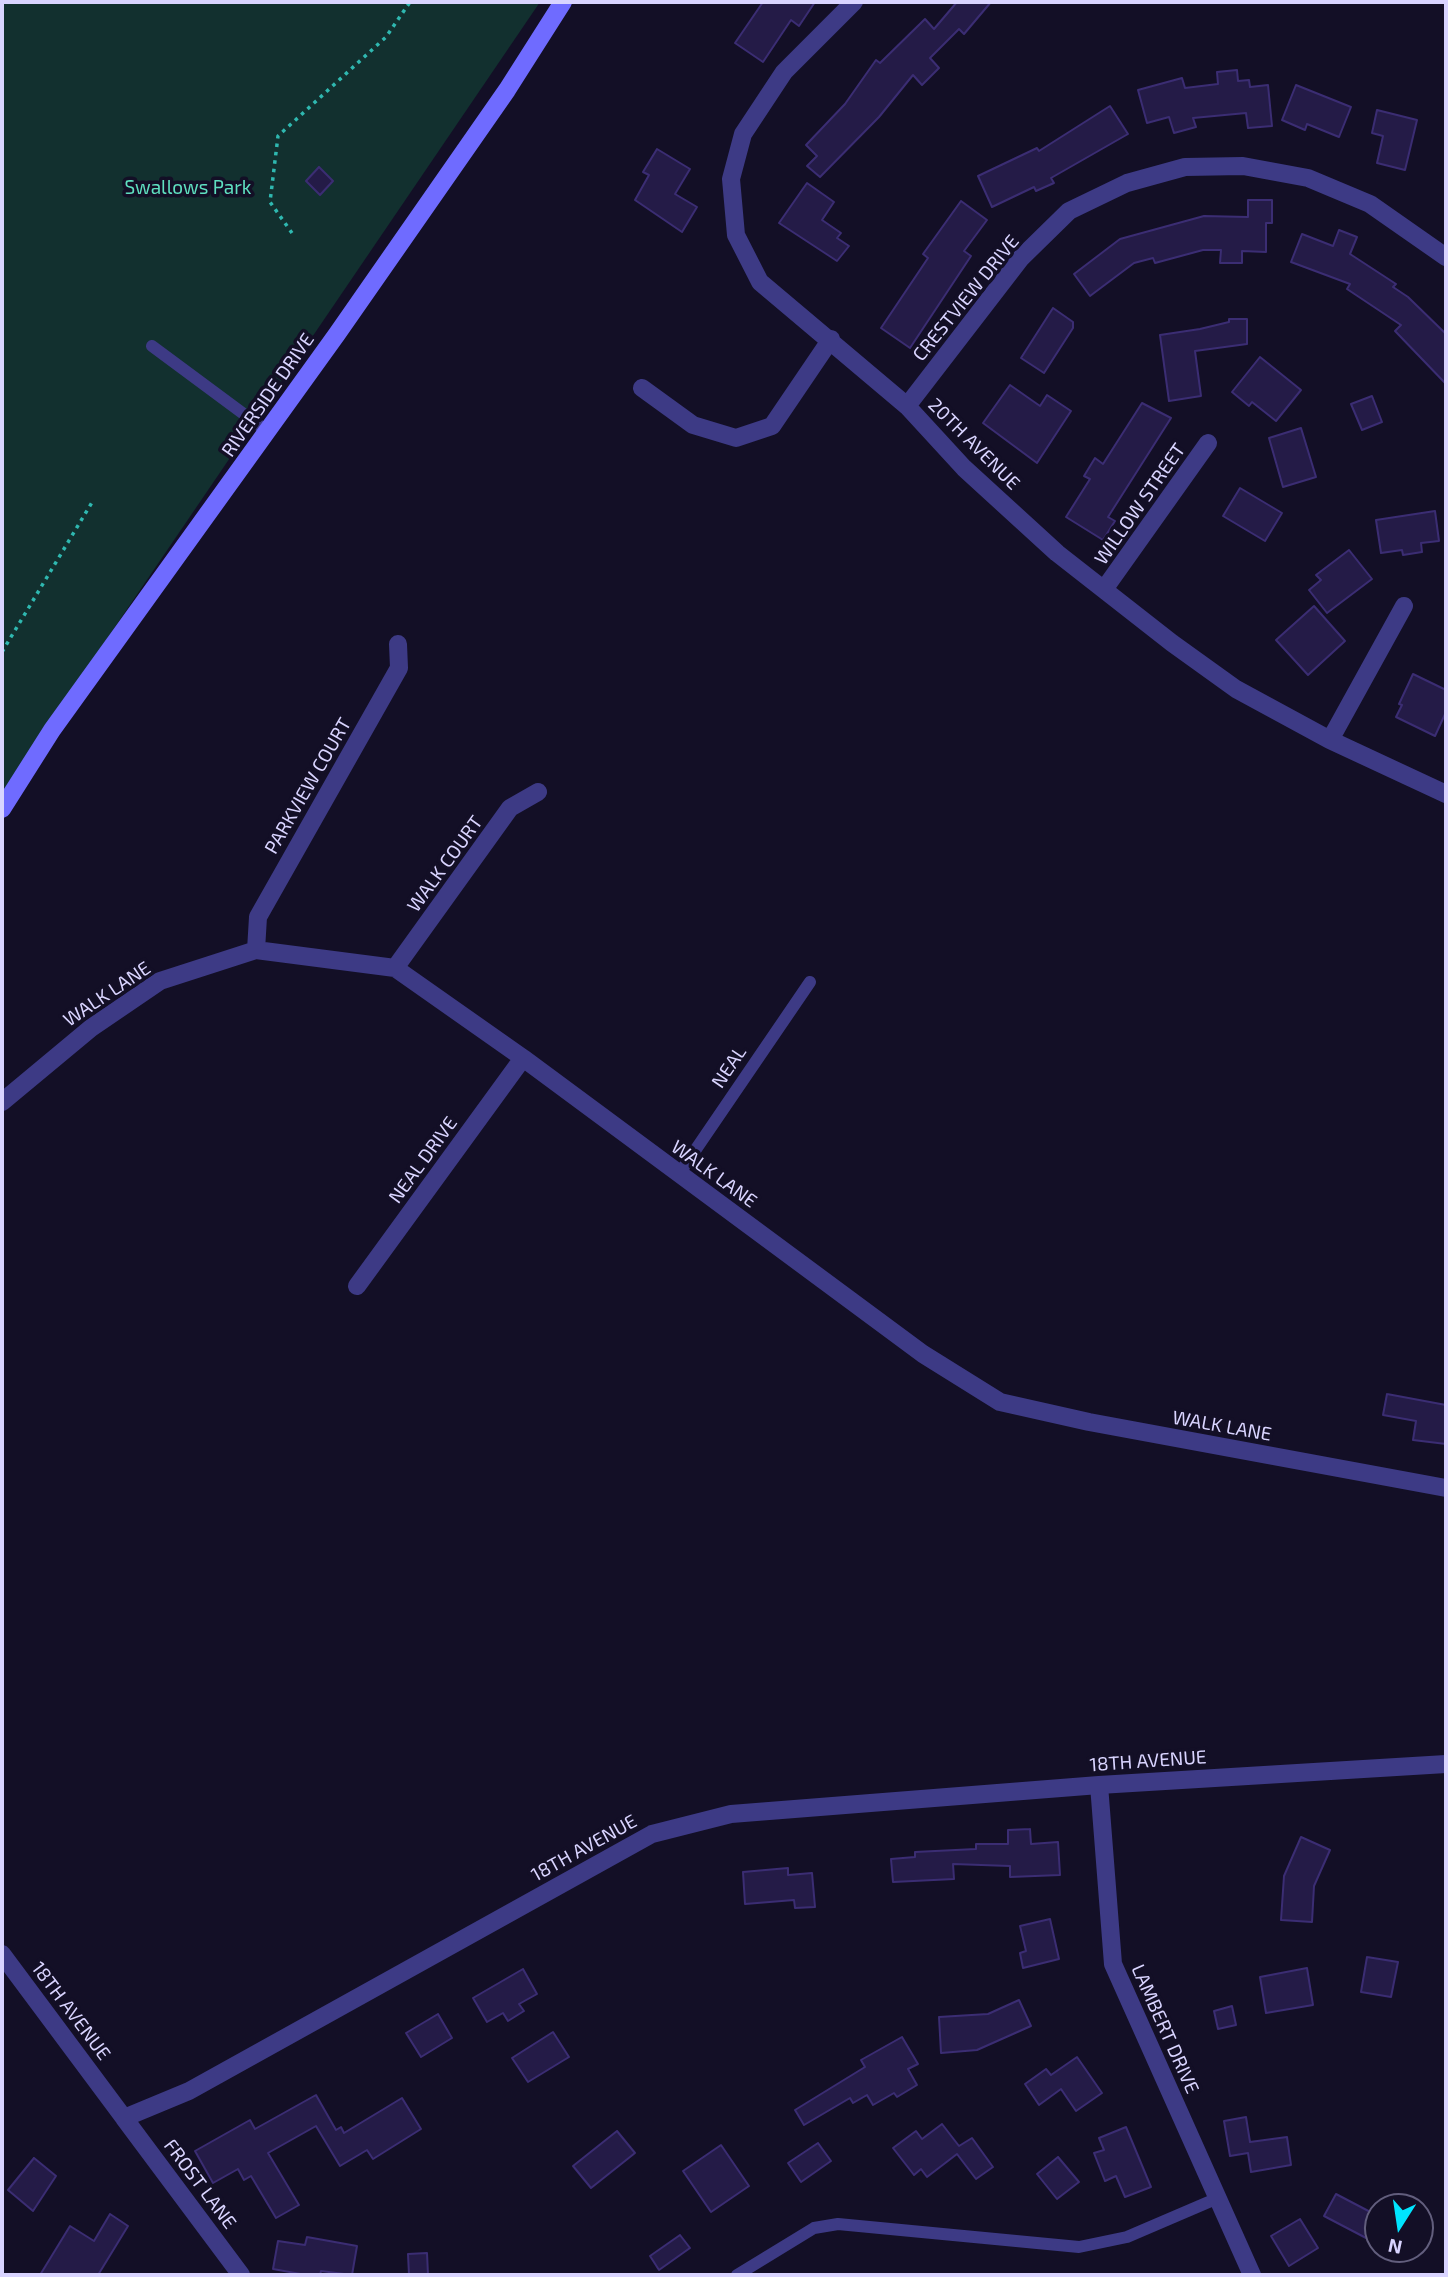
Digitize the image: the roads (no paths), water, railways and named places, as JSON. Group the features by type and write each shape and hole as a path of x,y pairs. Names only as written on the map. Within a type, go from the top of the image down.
{"main road":[{"name":"RIVERSIDE DRIVE","path":"2,809 52,730 268,432 507,90 563,2"}],"street":[{"name":"20TH AVENUE","path":"854,2 784,72 743,134 731,179 736,234 760,282 831,339 907,406 964,468 1057,553 1236,689 1330,740 1446,794"},
{"name":"CRESTVIEW DRIVE","path":"907,406 1021,258 1069,211 1127,183 1185,167 1243,166 1308,178 1370,204 1446,257"},
{"path":"642,388 694,425 736,438 772,426 831,339"},
{"name":"WILLOW STREET","path":"1105,588 1208,443"},
{"path":"1330,740 1404,606"},
{"name":"PARKVIEW COURT","path":"256,950 258,917 399,668 398,644"},
{"name":"WALK COURT","path":"395,968 510,808 538,792"},
{"name":"WALK LANE","path":"2,1102 91,1028 160,981 256,950 395,968 523,1058 923,1354 1000,1402 1089,1422 1446,1488"},
{"name":"NEAL DRIVE","path":"357,1286 523,1058"},
{"name":"18TH AVENUE","path":"2,1954 124,2118 189,2091 652,1834 731,1814 1099,1785 1446,1764"},
{"name":"LAMBERT DRIVE","path":"1099,1785 1114,1964 1252,2275"},
{"name":"FROST LANE","path":"124,2118 242,2275"}],"lane":[{"path":"152,346 268,432"},
{"name":"NEAL","path":"679,1174 810,982"},
{"path":"737,2275 814,2228 838,2224 1079,2247 1128,2237 1218,2198"}],"park label":[{"name":"Swallows Park","path":"188,188"}]}
